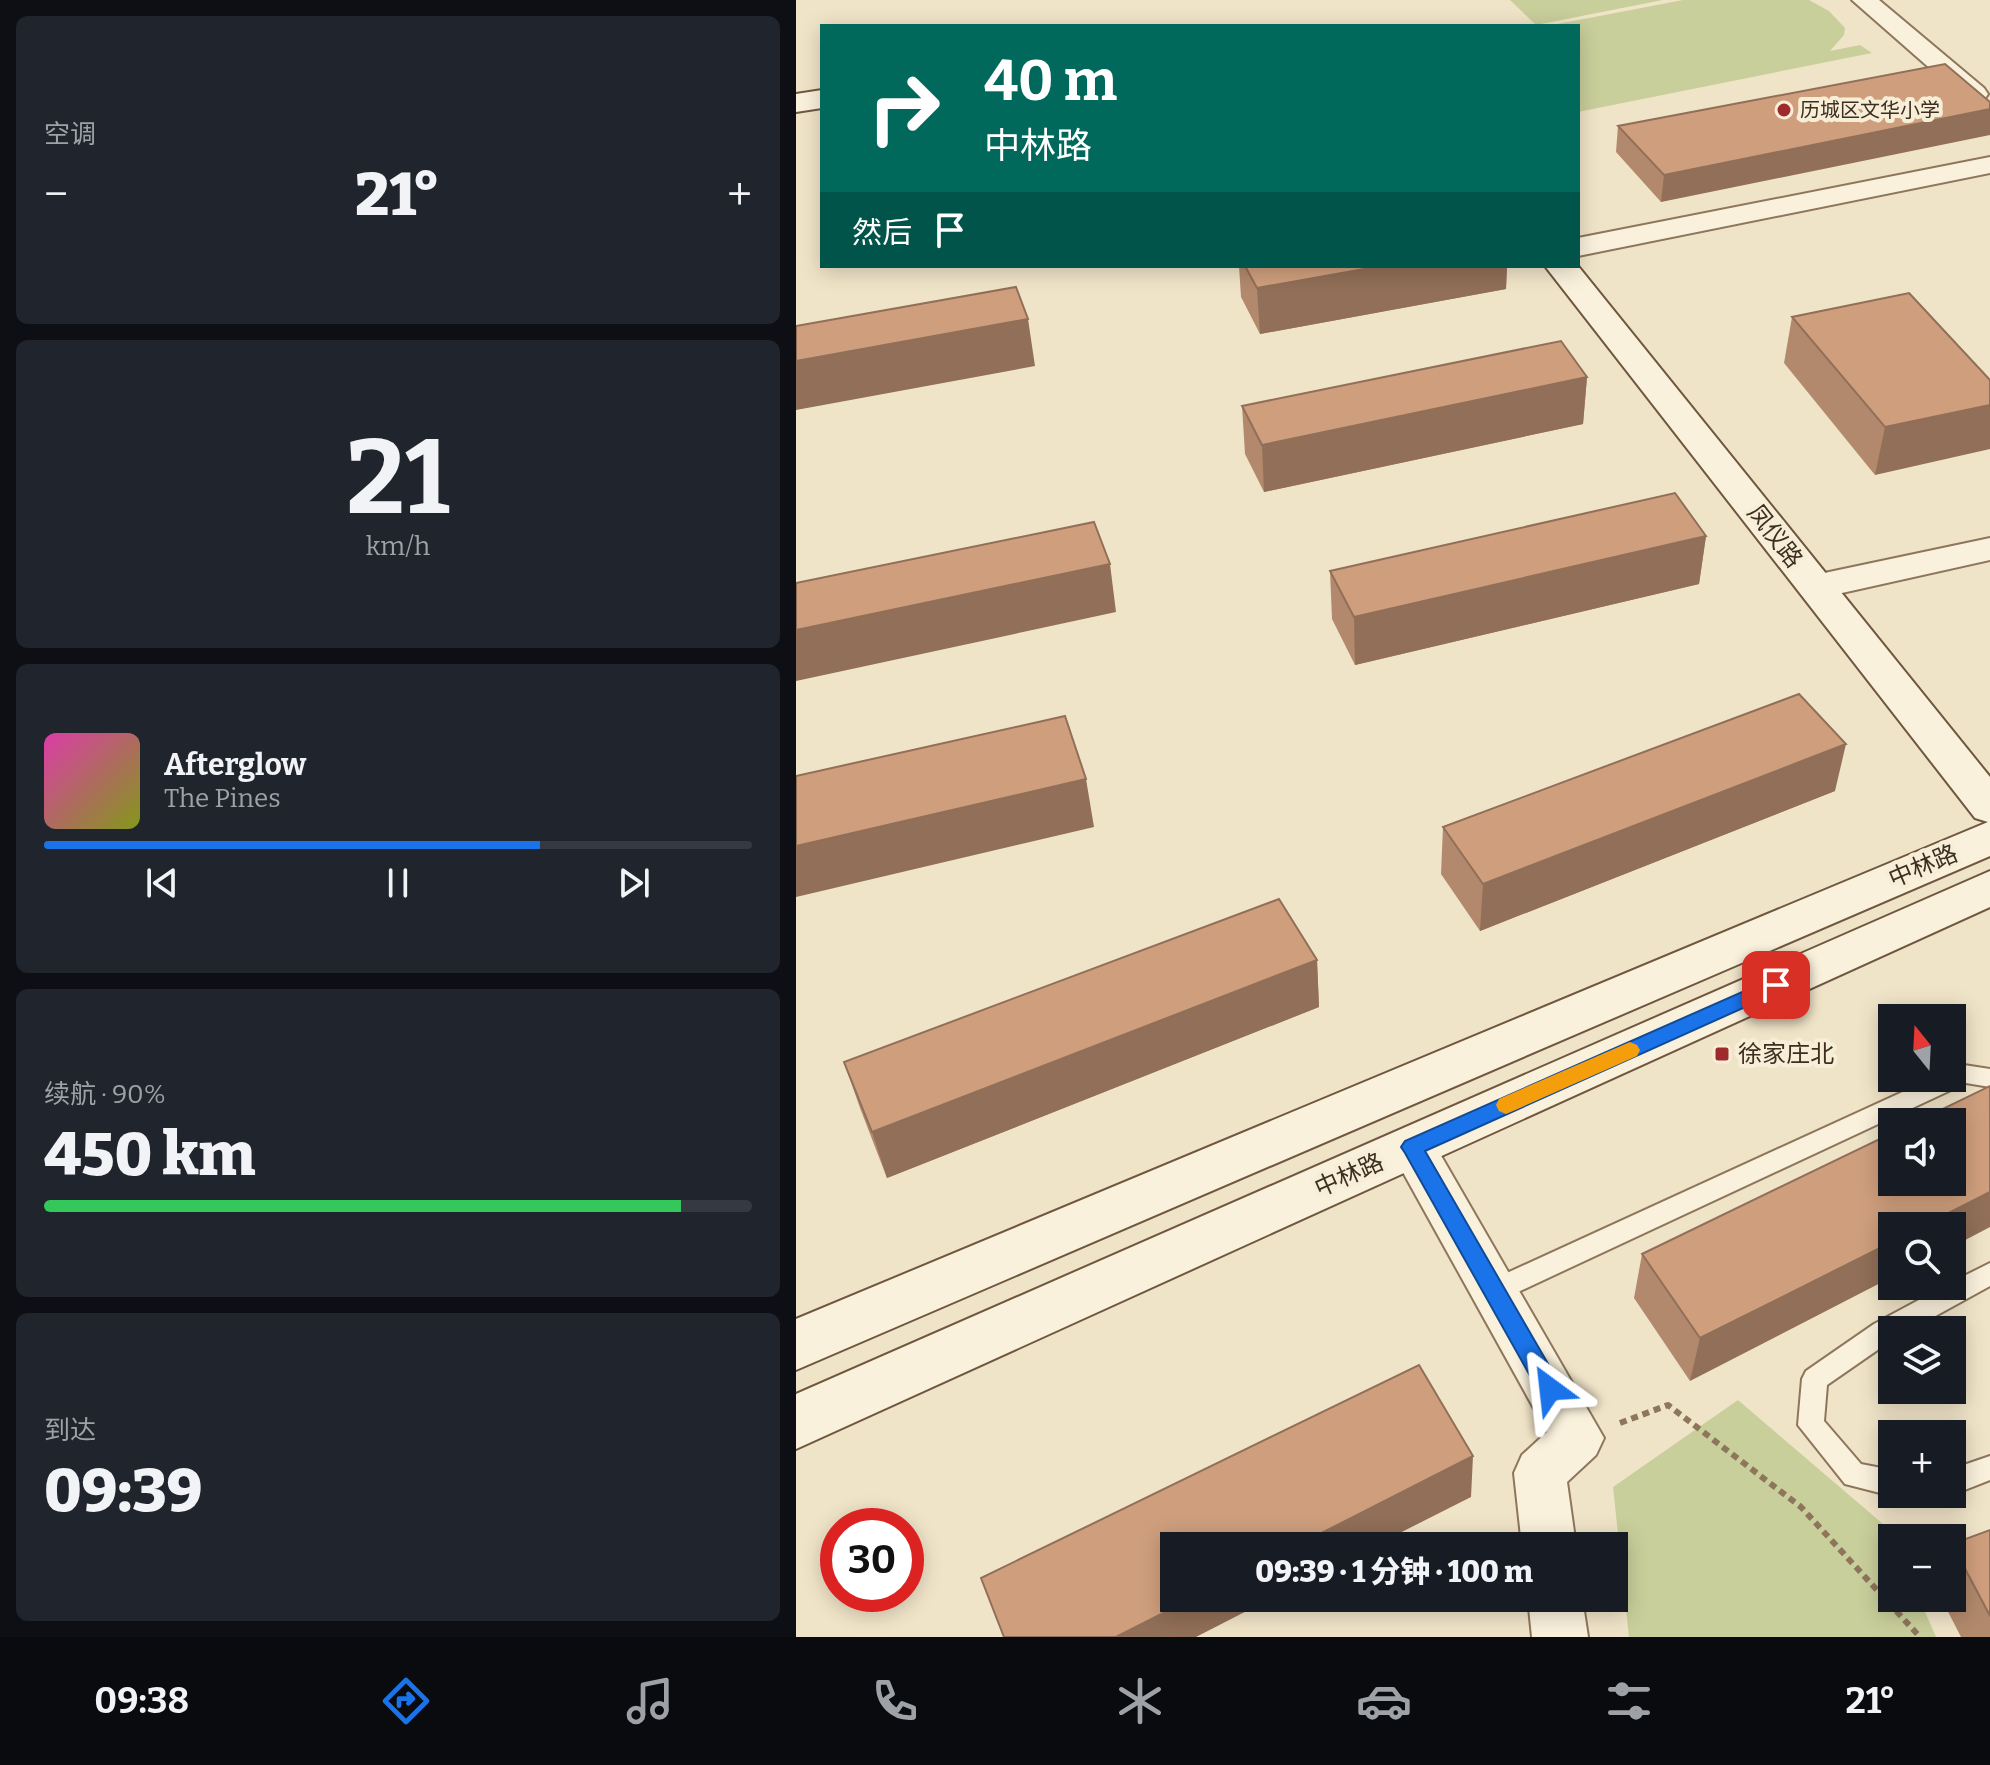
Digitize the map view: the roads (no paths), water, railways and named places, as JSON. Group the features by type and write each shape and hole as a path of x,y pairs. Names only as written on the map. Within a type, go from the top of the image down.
{"main road":[{"path":"796,103 820,99"},
{"name":"凤仪路","path":"1563,268 1990,807"},
{"name":"中林路","path":"796,1345 1990,838"},
{"name":"中林路","path":"796,1422 1990,888"}],"street":[{"path":"1864,0 1975,94"},
{"path":"1580,247 1990,165"},
{"path":"1815,587 1990,549"},
{"path":"1412,1147 1578,1438 1540,1473 1547,1532"},
{"path":"1557,1612 1560,1637"}],"lane":[{"path":"1494,1291 1964,1074 1990,1078"},
{"path":"1878,1480 1854,1475 1811,1425 1815,1379 1883,1332 1990,1274"},
{"path":"1966,1477 1990,1468"}],"place":[{"name":"历城区文华小学","path":"1784,110"},
{"name":"徐家庄北","path":"1722,1054"}]}
